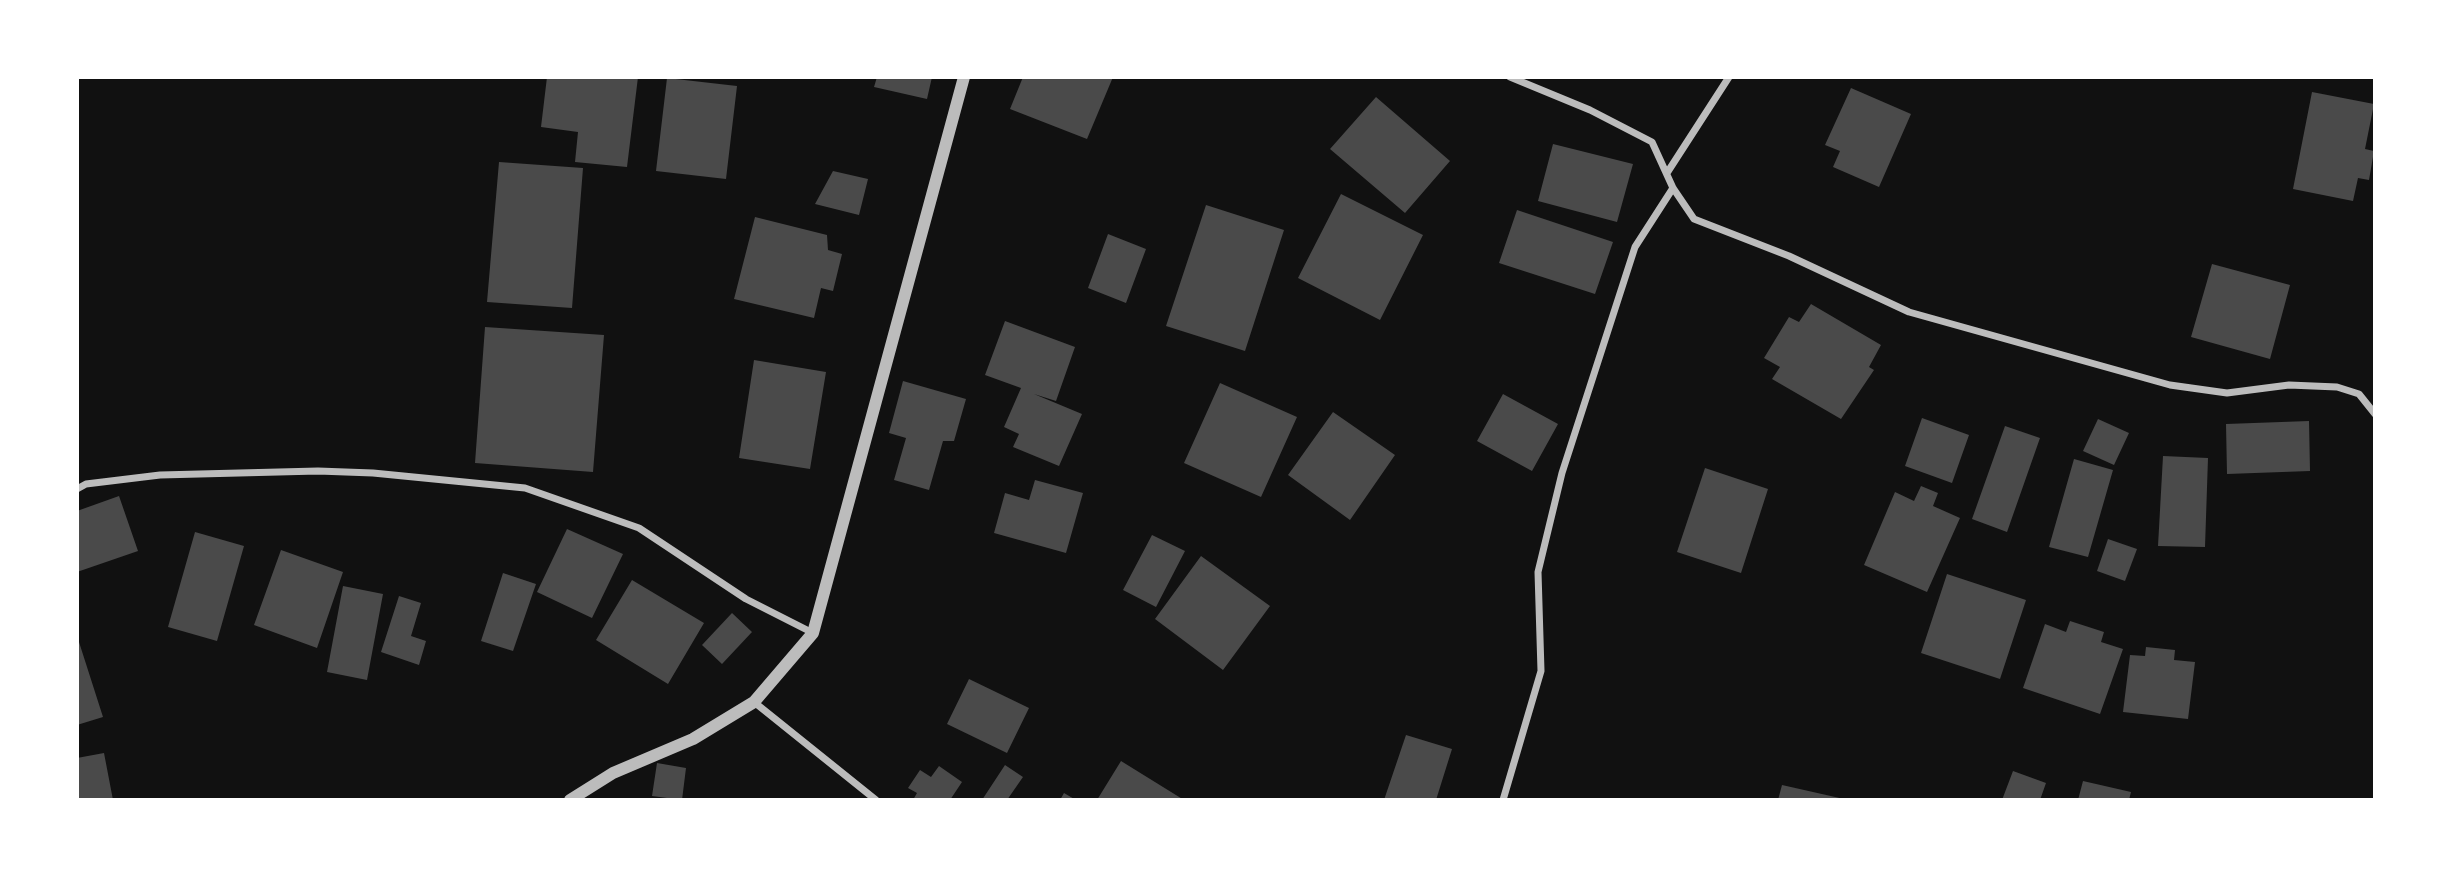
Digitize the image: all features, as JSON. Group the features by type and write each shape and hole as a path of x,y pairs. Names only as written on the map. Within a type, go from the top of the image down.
{"street":[{"path":"570,800 612,773 693,739 754,702 813,633 964,77"},
{"path":"1510,77 1590,110 1652,142 1674,188 1694,219 1789,256 1909,312 2170,385 2227,393 2289,385 2337,387 2359,394 2375,414"},
{"path":"1667,173 1729,77"},
{"path":"1503,800 1541,671 1538,572 1562,473 1635,247 1674,188"},
{"path":"77,489 86,484 160,475 318,471 373,473 525,488 639,528 746,599 813,633"},
{"path":"754,702 876,800"}],"building":[{"path":"547,77 638,77 627,167 575,162 578,132 541,127"},
{"path":"877,77 932,77 927,99 874,87"},
{"path":"1023,77 1113,77 1087,139 1010,109"},
{"path":"667,78 737,86 726,179 656,171"},
{"path":"1851,88 1911,114 1879,187 1833,167 1840,151 1825,145"},
{"path":"2312,92 2374,104 2365,149 2374,151 2369,180 2358,178 2353,201 2293,189"},
{"path":"1376,97 1450,161 1405,213 1330,149"},
{"path":"1553,144 1633,164 1617,222 1538,201"},
{"path":"499,162 583,168 572,308 487,302"},
{"path":"833,171 868,179 859,215 815,204"},
{"path":"1341,194 1423,235 1380,320 1298,278"},
{"path":"1206,205 1284,230 1245,351 1166,326"},
{"path":"1517,210 1613,242 1595,294 1499,263"},
{"path":"755,217 827,235 828,250 842,254 833,291 821,288 814,318 734,299"},
{"path":"1108,234 1146,249 1126,303 1088,288"},
{"path":"2212,264 2290,285 2270,359 2191,337"},
{"path":"1811,304 1881,345 1869,367 1874,370 1841,419 1772,379 1780,367 1764,358 1789,317 1799,322"},
{"path":"1005,321 1075,347 1056,401 1034,394 1082,414 1059,466 1013,447 1019,434 1004,427 1021,388 985,375"},
{"path":"485,327 604,335 593,472 475,463"},
{"path":"754,360 826,372 810,469 739,458"},
{"path":"903,381 966,399 954,441 943,441 929,490 894,480 906,438 889,433"},
{"path":"1220,383 1297,417 1261,497 1184,463"},
{"path":"1503,394 1558,424 1532,471 1477,441"},
{"path":"1333,412 1395,455 1350,520 1288,475"},
{"path":"1922,418 1969,435 1952,483 1905,466"},
{"path":"2098,419 2129,433 2114,465 2083,451"},
{"path":"2309,421 2310,471 2227,474 2226,424"},
{"path":"2005,426 2040,438 2007,532 1972,519"},
{"path":"2163,456 2208,458 2205,547 2158,546"},
{"path":"2074,459 2113,470 2088,557 2049,547"},
{"path":"1705,468 1768,489 1741,573 1677,552"},
{"path":"1035,480 1083,493 1066,553 994,533 1005,493 1029,500"},
{"path":"1921,486 1938,493 1933,506 1960,518 1927,592 1864,565 1895,492 1914,501"},
{"path":"119,496 138,551 77,572 77,511"},
{"path":"567,529 623,554 592,618 537,592"},
{"path":"195,532 244,546 217,641 168,627"},
{"path":"1152,535 1185,551 1156,607 1123,590"},
{"path":"2108,539 2137,549 2125,581 2097,571"},
{"path":"281,550 343,572 317,648 254,625"},
{"path":"1201,556 1270,606 1223,670 1155,619"},
{"path":"503,573 536,584 513,651 481,641"},
{"path":"1947,574 2026,600 2000,679 1921,653"},
{"path":"632,580 704,623 668,684 596,640"},
{"path":"343,586 383,594 367,680 327,672"},
{"path":"399,596 421,603 411,636 426,641 419,665 381,652"},
{"path":"732,613 752,632 722,664 702,645"},
{"path":"2070,621 2104,632 2101,642 2123,649 2100,714 2023,688 2045,624 2066,632"},
{"path":"79,642 103,717 77,725 77,643"},
{"path":"2146,647 2175,650 2174,660 2195,662 2188,719 2123,712 2130,655 2145,656"},
{"path":"969,679 1029,708 1007,753 947,724"},
{"path":"1406,735 1452,749 1436,800 1384,800"},
{"path":"104,753 113,800 77,800 77,758"},
{"path":"1121,761 1184,800 1097,800"},
{"path":"657,763 686,768 682,800 652,796"},
{"path":"1005,765 1023,777 1007,800 982,800"},
{"path":"939,766 962,782 950,800 913,800 917,793 908,788 920,770 931,777"},
{"path":"2013,771 2046,783 2040,800 2002,800"},
{"path":"2083,781 2131,792 2129,800 2078,800"},
{"path":"1782,785 1844,799 1844,800 1778,800"},
{"path":"1064,793 1076,800 1060,800"}]}
